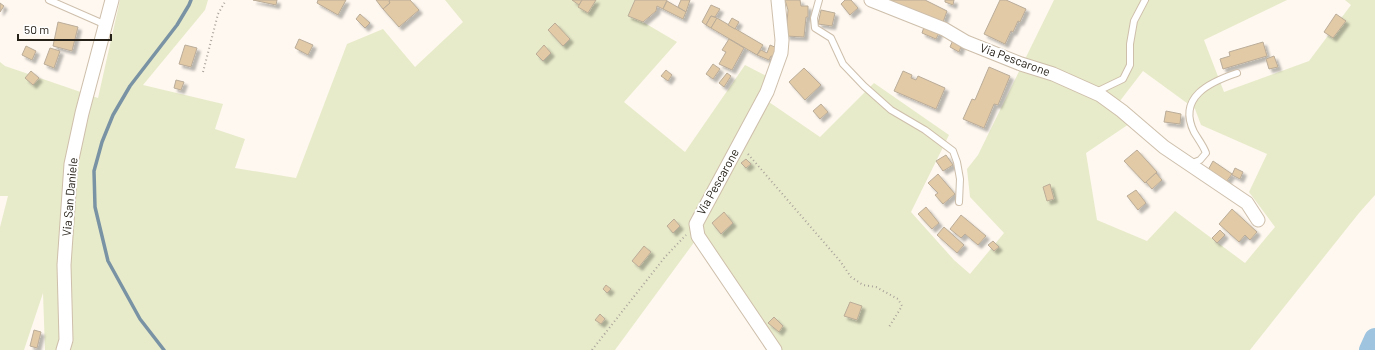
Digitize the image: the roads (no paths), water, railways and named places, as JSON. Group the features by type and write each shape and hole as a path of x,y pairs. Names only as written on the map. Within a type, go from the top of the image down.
{"street":[{"name":"Via San Daniele","path":"63,350 66,340 64,265 71,164 82,114 112,0"},
{"name":"Via Pescarone","path":"775,350 698,236 696,224 767,92 781,53 782,40 778,0"},
{"name":"Via Pescarone","path":"871,0 944,29 966,42 1021,64 1053,74 1100,95 1164,147 1247,203 1258,220"}],"lane":[{"path":"50,0 106,25"},
{"path":"819,0 814,18 815,28 831,38 843,64 864,86 891,110 925,130 953,151 958,162 960,179 959,202"},
{"path":"1094,92 1123,79 1130,65 1130,44 1134,21 1145,0"},
{"path":"1189,165 1200,160 1206,153 1194,132 1190,119 1190,105 1202,89 1218,80 1237,74"}],"waterway":[{"path":"164,350 140,319 108,261 95,207 94,171 102,142 113,115 130,86 177,25 191,0"},
{"path":"1370,350 1375,339"}]}
